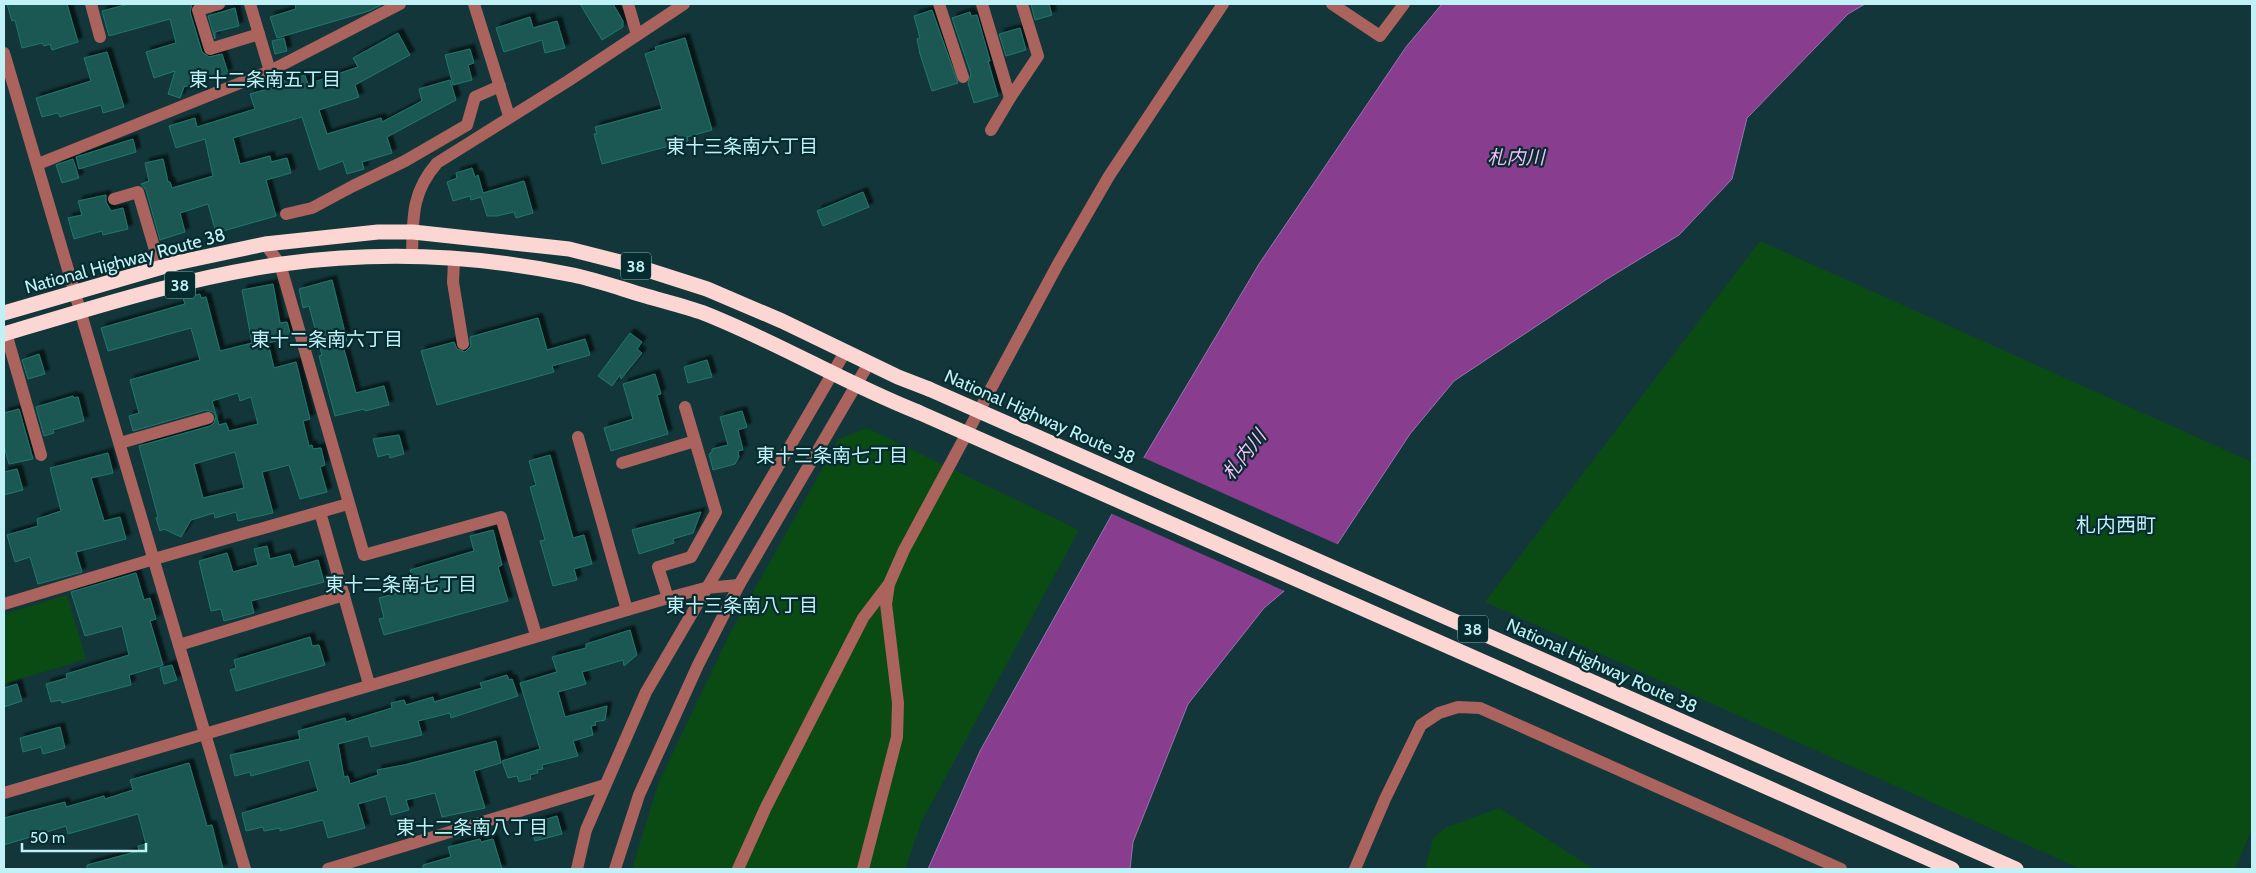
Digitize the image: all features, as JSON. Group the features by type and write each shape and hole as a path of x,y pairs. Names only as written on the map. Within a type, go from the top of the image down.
{"highway":[{"name":"National Highway Route 38","path":"4,313 160,267 265,244 378,232 413,232 569,249 632,265 707,289 782,321 868,363 2016,869"},
{"name":"National Highway Route 38","path":"5,334 182,284 280,264 336,258 412,256 498,263 573,275 700,312 772,342 856,385 1952,869"}],"street":[{"path":"91,4 100,37"},
{"path":"219,4 198,10 210,49 259,34"},
{"path":"250,4 270,71"},
{"path":"38,164 270,71 400,4"},
{"path":"474,4 509,116"},
{"path":"628,4 637,35"},
{"path":"412,256 418,191 425,177 437,163 509,116 568,81 684,4"},
{"path":"938,4 963,76"},
{"path":"982,4 1010,98"},
{"path":"991,130 1038,56 1022,4"},
{"path":"738,869 766,807 863,618 889,584 904,550 1058,264 1109,176 1223,4"},
{"path":"1332,4 1380,36 1404,4"},
{"path":"4,53 6,66 38,164 245,869"},
{"path":"286,214 312,208 405,161 467,125 475,97 500,86"},
{"path":"114,198 138,192 160,267"},
{"path":"265,244 280,264 364,555 501,517 536,636"},
{"path":"454,260 453,282 463,344"},
{"path":"5,334 41,456"},
{"path":"577,869 586,830 646,692 705,588 845,352"},
{"path":"615,869 640,795 698,665 739,585 868,363"},
{"path":"668,598 658,567 691,557 716,512 685,407"},
{"path":"120,443 208,418"},
{"path":"578,437 627,610"},
{"path":"622,463 696,441"},
{"path":"4,604 348,504"},
{"path":"320,512 369,684"},
{"path":"863,869 897,737 898,704 886,604 889,584"},
{"path":"4,794 369,684 668,598 705,588 739,585"},
{"path":"178,645 344,595"},
{"path":"1355,869 1385,800 1421,726 1439,713 1458,707 1480,708 1841,869"},
{"path":"328,869 605,785"}],"green space":[{"path":"1760,241 2252,462 2252,829 2235,869 2081,869 1485,602"},
{"path":"867,428 1079,530 922,821 905,869 632,869 659,782 731,631 839,439"},
{"path":"67,595 86,659 4,684 4,614"},
{"path":"1499,808 1594,869 1425,869 1433,838 1445,828"}],"water":[{"name":"札内川","path":"1442,4 1865,4 1848,14 1747,118 1732,179 1679,235 1607,279 1454,381 1410,434 1334,549 1264,608 1188,704 1133,842 1130,869 928,869 980,751 1140,464 1259,264 1406,47"}],"pier":[{"path":"1142,457 1339,545 1335,551 1287,592 1110,513"}],"building":[{"path":"7,4 67,4 78,42 52,50 50,44 44,46 42,43 22,48 15,20 12,21"},
{"path":"129,4 192,4 190,12 202,52 209,57 222,54 228,73 184,87 180,98 168,94 175,71 154,78 146,52 176,43 170,19 109,36 102,11"},
{"path":"295,4 381,5 369,11 277,38 270,17 296,9"},
{"path":"580,4 613,4 623,21 623,27 602,40"},
{"path":"1031,4 1049,4 1052,15 1035,20"},
{"path":"235,8 239,26 215,32 215,39 208,16"},
{"path":"932,10 958,83 932,91 920,54 917,39 920,38 914,16"},
{"path":"970,12 971,16 977,15 998,96 974,103 968,83 971,74 952,18"},
{"path":"530,17 533,28 557,21 565,48 545,53 542,40 504,52 496,28"},
{"path":"1020,28 1026,50 1006,56 999,34"},
{"path":"398,33 410,55 355,85 359,97 319,110 327,134 381,118 382,122 422,101 419,89 450,80 456,100 387,137 392,153 362,162 364,169 347,174 343,161 319,170 302,117 233,138 240,164 270,156 271,162 287,158 291,173 266,180 276,216 216,233 208,204 180,213 185,232 160,240 146,190 141,184 149,181 145,163 163,159 168,182 170,182 172,188 213,176 205,139 176,148 169,126 195,118 197,127 255,109 250,94 281,85 280,82 305,75 308,84 358,67 353,58"},
{"path":"284,38 287,51 275,54 272,41"},
{"path":"685,38 712,130 687,137 688,141 602,164 594,134 597,134 595,127 662,109 645,54 656,50 655,47"},
{"path":"470,49 474,63 468,65 472,80 453,85 445,55"},
{"path":"107,52 124,107 103,113 101,105 60,117 58,113 42,117 36,98 91,81 84,58"},
{"path":"133,139 136,152 79,169 76,157"},
{"path":"73,159 79,178 62,183 56,165"},
{"path":"472,168 475,177 478,175 483,193 524,181 533,213 516,218 514,212 487,216 481,197 471,200 470,196 453,201 447,182 457,178 456,173"},
{"path":"863,192 869,207 823,226 817,211"},
{"path":"106,195 106,202 111,211 123,208 128,229 103,235 102,231 74,239 68,218 82,215 78,201"},
{"path":"332,280 347,341 342,342 356,393 384,386 389,405 335,416 319,356 322,355 309,306 303,308 299,289"},
{"path":"273,284 280,323 287,322 291,337 268,343 274,368 296,362 310,419 303,421 309,446 312,445 313,449 321,448 325,465 320,467 327,492 300,499 289,465 262,472 273,513 238,521 236,512 215,518 214,513 191,520 181,537 164,529 160,531 139,446 210,426 214,423 216,416 213,412 206,410 133,431 129,416 139,413 130,380 200,360 191,328 108,351 101,328 185,304 183,298 200,294 201,298 206,297 220,351 252,343 242,290","holes":["238,393 240,401 251,397 258,424 229,431 226,423 219,425 212,401","235,452 244,488 203,498 194,464"]},
{"path":"538,318 547,350 585,339 590,355 552,366 554,372 437,405 421,351 454,342 457,349 465,352 471,346 470,337"},
{"path":"630,333 642,342 637,349 642,353 621,379 620,375 612,386 598,376"},
{"path":"39,354 45,374 28,379 22,360"},
{"path":"707,360 712,377 688,383 684,367"},
{"path":"655,374 661,394 657,395 668,434 611,451 604,428 633,419 623,384"},
{"path":"73,396 74,398 78,397 84,421 53,430 54,433 44,436 36,407"},
{"path":"19,409 33,459 9,464 4,446 4,413"},
{"path":"742,411 747,427 738,430 743,450 738,451 739,457 735,464 713,470 709,454 712,452 712,449 728,445 720,417"},
{"path":"399,435 404,454 390,458 389,454 378,457 373,439"},
{"path":"108,453 113,473 91,478 104,521 120,517 126,539 76,552 82,572 38,584 30,557 15,562 7,535 38,526 37,519 61,511 50,468"},
{"path":"550,455 573,538 584,535 592,564 574,569 577,580 553,586 540,541 545,540 530,487 536,485 529,461"},
{"path":"17,469 23,490 4,495 4,472"},
{"path":"701,512 693,533 673,539 674,543 639,554 632,530"},
{"path":"493,530 502,565 498,567 508,601 384,635 379,619 384,618 379,598 416,588 410,570 474,551 470,536"},
{"path":"267,546 270,559 290,554 294,567 318,560 324,582 251,601 254,613 224,621 221,609 211,611 199,561 227,553 233,572 258,565 254,549"},
{"path":"136,573 144,600 150,598 156,619 150,621 163,665 129,675 131,685 62,703 61,700 51,702 46,684 67,678 66,674 129,655 122,626 85,636 71,592"},
{"path":"630,630 637,655 624,666 623,660 582,672 586,684 558,692 565,717 607,706 605,720 595,722 596,725 591,726 593,735 573,741 578,756 542,765 543,769 537,770 538,773 530,775 531,779 519,782 517,776 508,778 502,761 540,749 520,683 557,672 552,657 586,648 586,644"},
{"path":"310,637 312,646 319,645 325,665 236,691 230,670 236,668 234,660"},
{"path":"172,665 177,680 164,684 160,668"},
{"path":"507,675 509,680 512,679 518,696 451,718 450,713 418,721 422,735 371,747 368,736 338,744 344,777 348,776 350,784 378,775 377,770 404,765 496,741 501,763 474,771 485,808 442,817 435,793 406,800 409,810 391,815 386,796 358,804 365,828 328,838 323,820 280,831 280,828 264,831 263,827 246,831 242,813 318,791 309,760 251,776 250,772 235,776 230,755 300,739 298,731 345,718 346,722 392,708 391,703 404,700 406,705 433,697 434,702 482,688 480,683"},
{"path":"17,684 22,701 4,707 4,688"},
{"path":"60,727 65,748 43,754 41,747 23,752 20,738"},
{"path":"189,763 207,826 212,825 223,869 87,869 87,865 139,851 138,846 146,844 138,814 68,834 66,826 4,845 4,818 65,802 66,807 104,796 105,799 133,790 130,780"},
{"path":"557,816 562,834 535,841 530,824"},
{"path":"480,839 481,842 493,839 502,869 423,869 423,865 451,857 448,847"}],"district":[{"name":"東十二条南五丁目","path":"265,79"},
{"name":"東十三条南六丁目","path":"742,146"},
{"name":"東十二条南六丁目","path":"327,339"},
{"name":"東十三条南七丁目","path":"832,455"},
{"name":"札内西町","path":"2116,525"},
{"name":"東十二条南七丁目","path":"401,584"},
{"name":"東十三条南八丁目","path":"742,605"},
{"name":"東十二条南八丁目","path":"472,827"}]}
